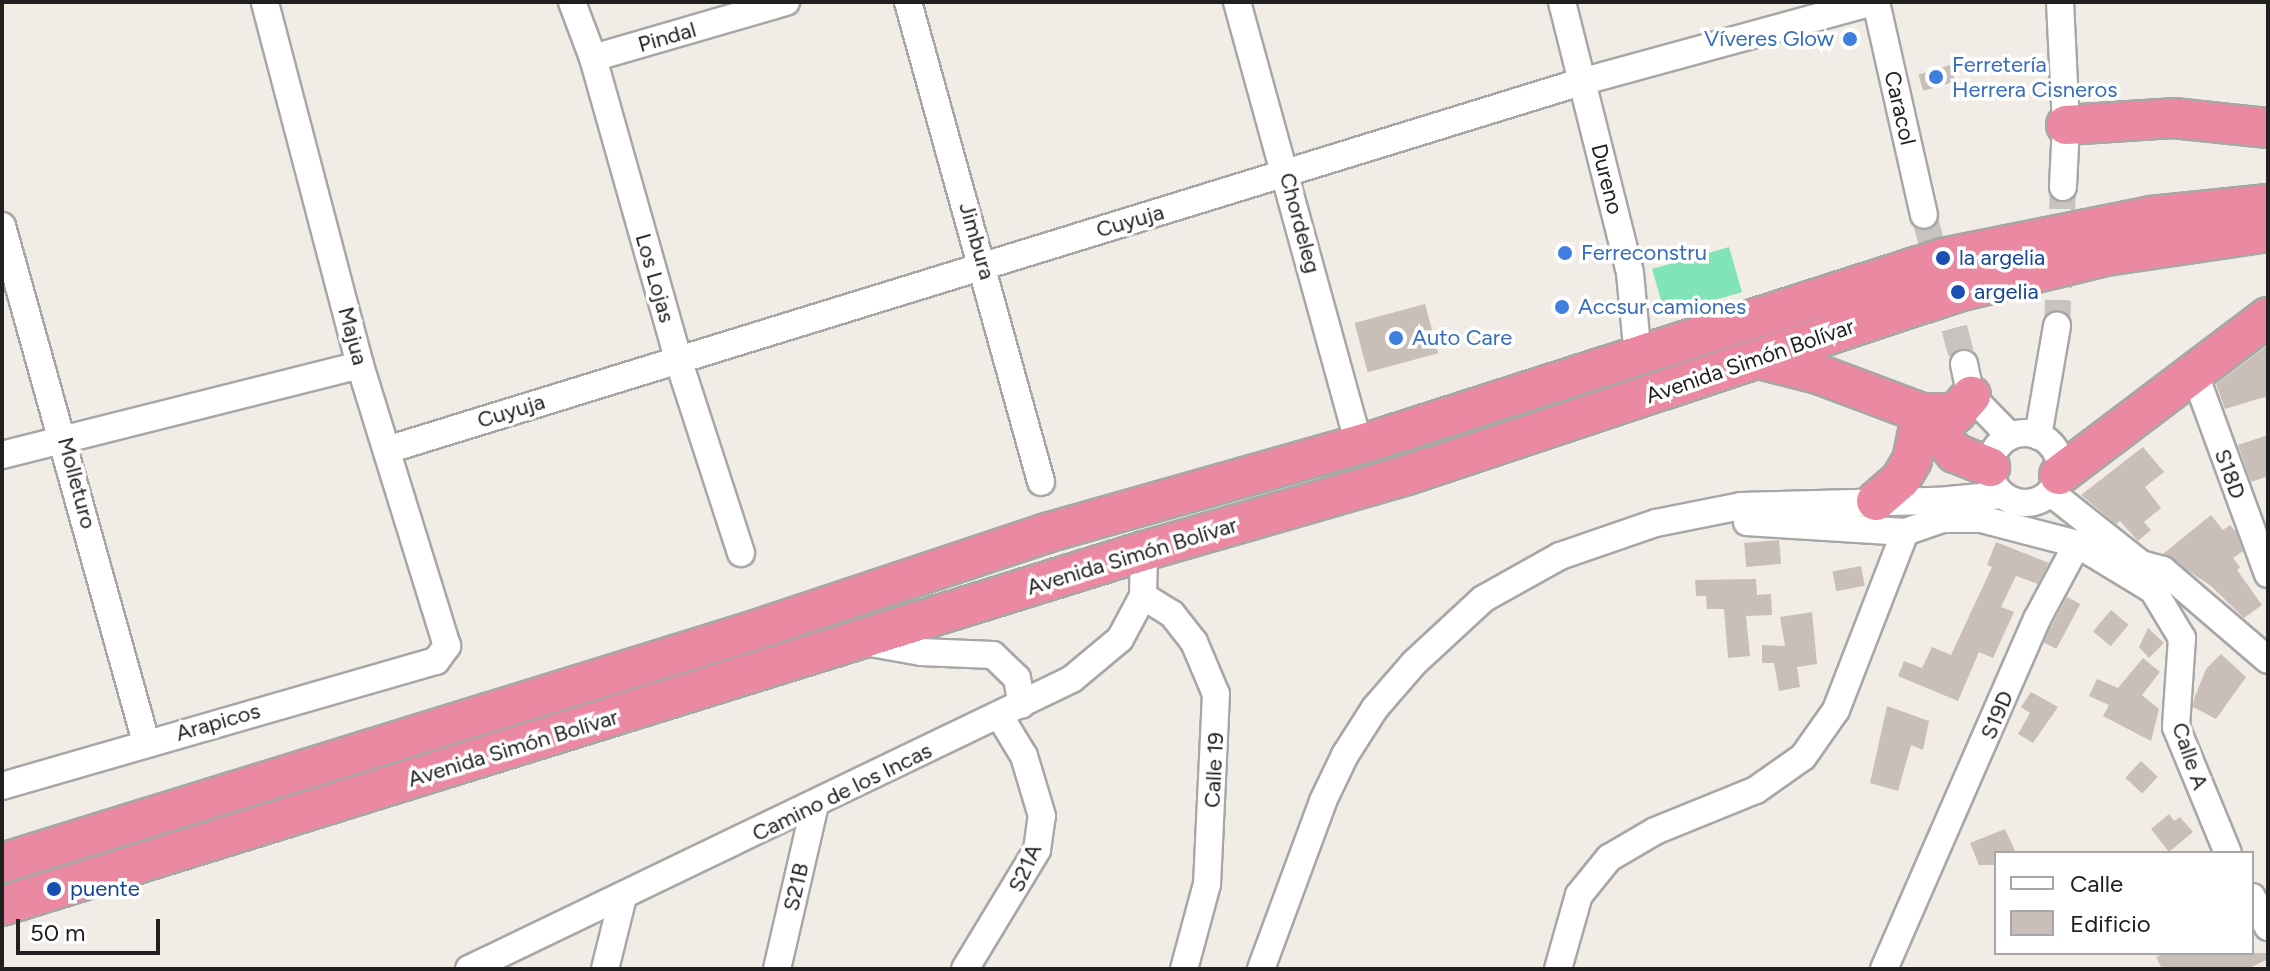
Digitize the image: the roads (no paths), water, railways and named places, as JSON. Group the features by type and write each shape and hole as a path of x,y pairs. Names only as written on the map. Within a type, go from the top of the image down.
{"highway":[{"path":"2066,125 2173,118 2268,128"},
{"name":"Avenida Simón Bolívar","path":"2,863 740,635 1046,533 1359,445 1956,255 2151,216 2268,204"},
{"name":"Avenida Simón Bolívar","path":"2,906 1144,551 1407,475 1763,360 1958,292 2106,256 2268,232"},
{"path":"2055,483 2268,317"},
{"path":"1763,360 1818,374 1922,413 1956,413 1968,380"},
{"path":"1922,413 1955,453 1998,467"},
{"path":"1888,500 1912,460 1922,413"}],"street":[{"name":"Majua","path":"265,2 360,365 390,449 448,637 444,655 436,661"},
{"name":"Los Lojas","path":"572,2 593,58 678,359 741,553"},
{"name":"Pindal","path":"593,58 786,2"},
{"name":"Jimbura","path":"908,2 984,264 1041,482"},
{"name":"Chordeleg","path":"1237,2 1359,445"},
{"name":"Dureno","path":"1562,2 1630,273 1638,358"},
{"name":"Cuyuja","path":"390,449 1584,81 1874,2"},
{"name":"Caracol","path":"1874,2 1924,215"},
{"path":"2060,2 2066,125 2063,187"},
{"name":"Molleturo","path":"2,226 65,438 146,742"},
{"path":"1261,969 1323,801 1345,755 1375,708 1414,663 1483,599 1530,571 1656,523 1741,506 1888,500 1998,467 2038,436 2057,326"},
{"path":"2,455 360,365"},
{"name":"S18D","path":"2194,372 2258,523 2268,574"},
{"path":"1968,380 1998,467 2032,502 2055,483"},
{"path":"2038,436 2056,452 2055,483 2158,580 2268,660"},
{"path":"1702,514 1718,522 1905,532 1942,519 1981,519 2077,544 2158,580"},
{"path":"1558,969 1579,895 1609,858 1655,831 1756,790 1803,757 1836,710 1905,532"},
{"name":"S19D","path":"1884,969 2037,619 2077,544"},
{"name":"Camino de los Incas","path":"469,969 1010,710 1098,661 1120,639 1143,596 1144,551"},
{"name":"Calle A","path":"2158,580 2182,638 2176,727 2227,851"},
{"name":"Calle 19","path":"1143,596 1172,614 1194,642 1216,694 1207,884 1184,969"},
{"name":"S21A","path":"861,641 921,652 993,655 1017,678 1010,710 1042,816 1037,850 1017,890 965,969"},
{"name":"Arapicos","path":"2,786 146,742 436,661"},
{"name":"S21B","path":"777,969 815,805"},
{"path":"605,969 623,897"},
{"path":"2254,901 2268,927"}],"tunnel":[{"path":"2057,326 2063,187"},
{"path":"1924,215 1964,364"}],"place":[{"name":"Víveres Glow","path":"1850,39"},
{"name":"Ferretería Herrera Cisneros","path":"1936,77"},
{"name":"Ferreconstru","path":"1565,253"},
{"name":"la argelia","path":"1943,258"},
{"name":"argelia","path":"1958,292"},
{"name":"Accsur camiones","path":"1562,307"},
{"name":"Auto Care","path":"1396,338"},
{"name":"puente","path":"54,889"}]}
